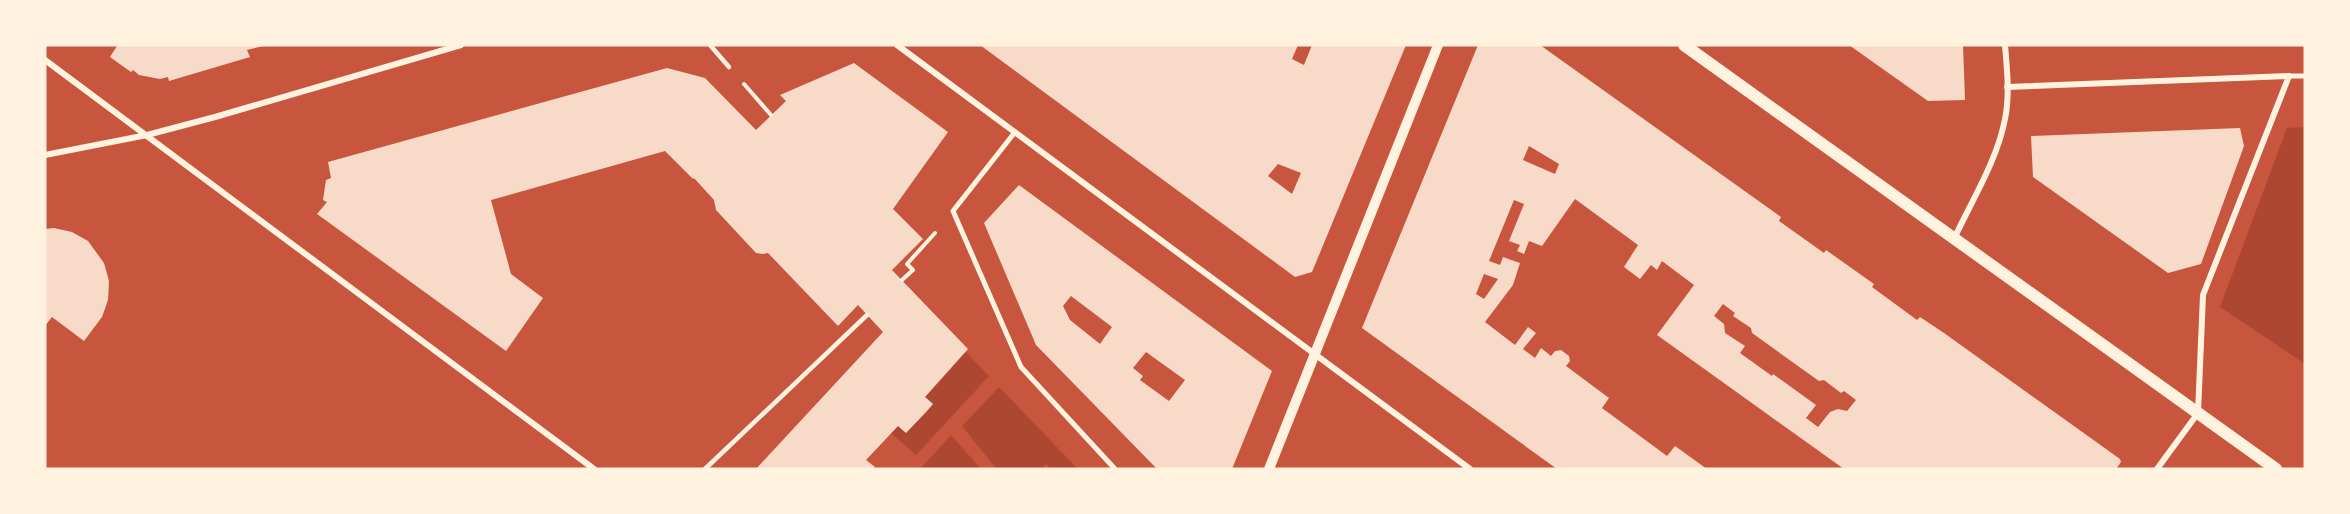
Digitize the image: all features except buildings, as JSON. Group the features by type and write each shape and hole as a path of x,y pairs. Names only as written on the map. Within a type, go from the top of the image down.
{"main road":[{"path":"1684,45 2276,469"}],"street":[{"path":"45,155 147,135 461,45"},
{"path":"897,45 1470,469"},
{"path":"1269,469 1438,45"},
{"path":"1954,239 1997,149 2005,118 2006,45"},
{"path":"45,60 594,469"},
{"path":"2157,469 2198,413 2203,295 2289,76"},
{"path":"2007,87 2305,76"},
{"path":"1015,132 954,211 1021,367 1115,469"}],"lane":[{"path":"710,45 729,67"},
{"path":"705,469 867,315"}],"path":[{"path":"729,67 771,115"},
{"path":"902,280 913,270 907,264 954,211"}],"shaded area":[{"path":"2305,127 2305,364 2220,307 2287,128"},
{"path":"966,352 989,376 916,455 891,433 898,426 906,433 933,404 925,397"},
{"path":"999,387 1078,469 1051,469 1046,464 1042,469 997,469 995,467 962,426"},
{"path":"951,435 981,469 920,469"}]}
